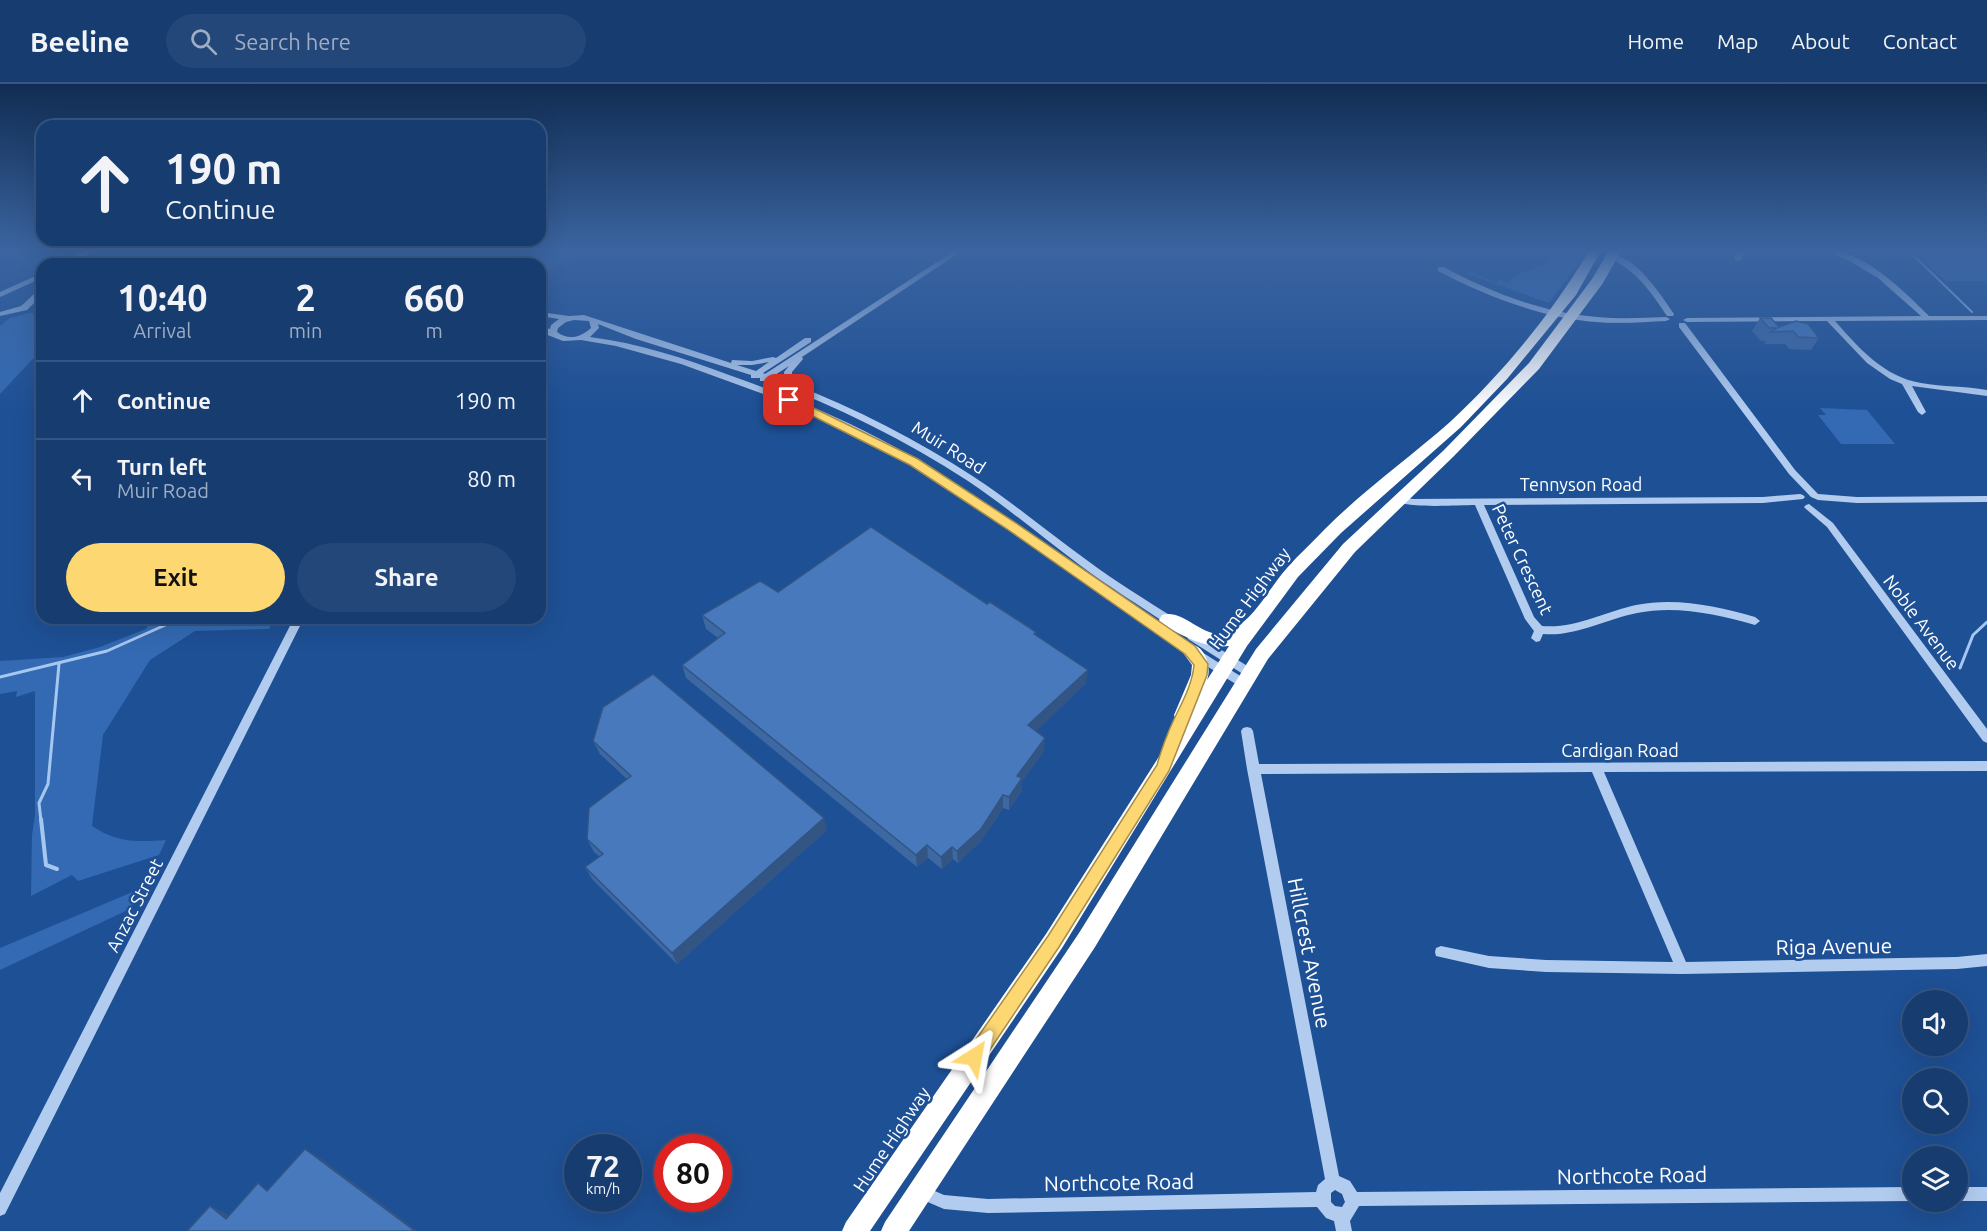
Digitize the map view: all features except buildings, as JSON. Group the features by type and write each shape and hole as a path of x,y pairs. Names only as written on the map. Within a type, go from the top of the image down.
{"highway":[{"name":"Hume Highway","path":"855,1231 1054,941 1225,666 1260,616 1306,558 1335,529 1456,424 1502,376 1562,303"},
{"path":"894,1231 1087,940 1246,678 1275,638 1349,548 1534,366 1581,303"},
{"path":"1168,620 1208,639 1222,641 1241,634 1260,616"},
{"path":"1163,767 1200,675 1201,664 1190,650"}],"street":[{"path":"28,308 32,303"},
{"path":"749,385 796,348 870,303"},
{"path":"761,376 807,350 880,303"},
{"path":"1525,303 1554,313 1589,320 1668,317 1684,323 1987,318"},
{"path":"1658,303 1668,317"},
{"path":"1910,303 1927,318"},
{"path":"0,314 36,307"},
{"path":"546,315 567,318"},
{"name":"Muir Road","path":"567,318 584,317 624,333 711,358 788,385 867,420 927,453 993,494 1086,564 1168,620 1225,666"},
{"path":"546,331 553,333 554,327 567,318"},
{"path":"1829,319 1876,369 1906,383 1987,393"},
{"path":"581,338 595,328 593,321"},
{"name":"Noble Avenue","path":"1684,323 1792,472 1820,500 1830,525"},
{"name":"Muir Road","path":"553,333 563,339 581,338 663,356 749,385 836,421 914,462 1012,526 1190,650 1246,678"},
{"path":"711,358 758,363 771,360 796,348"},
{"path":"788,385 789,372 807,350"},
{"path":"1906,383 1922,412"},
{"name":"Noble Avenue","path":"1792,472 1804,501 1830,525 1987,738"},
{"path":"1804,501 1987,499"},
{"name":"Tennyson Road","path":"1399,500 1413,502 1804,501"},
{"path":"1804,501 1820,500"},
{"name":"Peter Crescent","path":"1478,502 1538,634 1647,608 1708,608 1755,621"},
{"name":"Anzac Street","path":"0,1209 296,624"},
{"name":"Hillcrest Avenue","path":"1247,731 1333,1182"},
{"name":"Cardigan Road","path":"1253,769 1987,766"},
{"path":"1596,768 1682,968"},
{"name":"Riga Avenue","path":"1441,952 1489,962 1535,966 1682,968 1957,963 1987,960"},
{"path":"1333,1182 1348,1189 1353,1199 1350,1212 1343,1224 1327,1210 1322,1200 1323,1190 1333,1182"},
{"name":"Northcote Road","path":"921,1191 944,1202 988,1206 1322,1200"},
{"name":"Northcote Road","path":"1353,1199 1902,1194"},
{"path":"1968,1194 1987,1194"}],"shaded area":[{"path":"36,313 36,355 0,394 0,326 10,318"},
{"path":"1820,408 1867,410 1895,444 1841,444 1818,415 1826,415"},
{"path":"149,624 272,624 269,629 195,631 150,660 103,735 92,826 110,836 127,840 166,840 159,855 78,881 72,875 31,896 32,835 35,815 35,691 16,697 17,691 0,694 0,661 63,657 100,647 146,629"},
{"path":"142,888 130,909 0,970 0,948"}],"waterway":[{"path":"1962,303 1972,312"},
{"path":"1960,668 1973,635 1987,622"},
{"path":"0,677 107,651 168,624"},
{"path":"41,821 39,803 48,784 59,664"},
{"path":"41,819 46,865 57,869"}],"route":[{"path":"789,400 836,421 914,462 1012,526 1190,650 1201,664 1193,695 1175,733 1163,767 1054,941 974,1057"}]}
